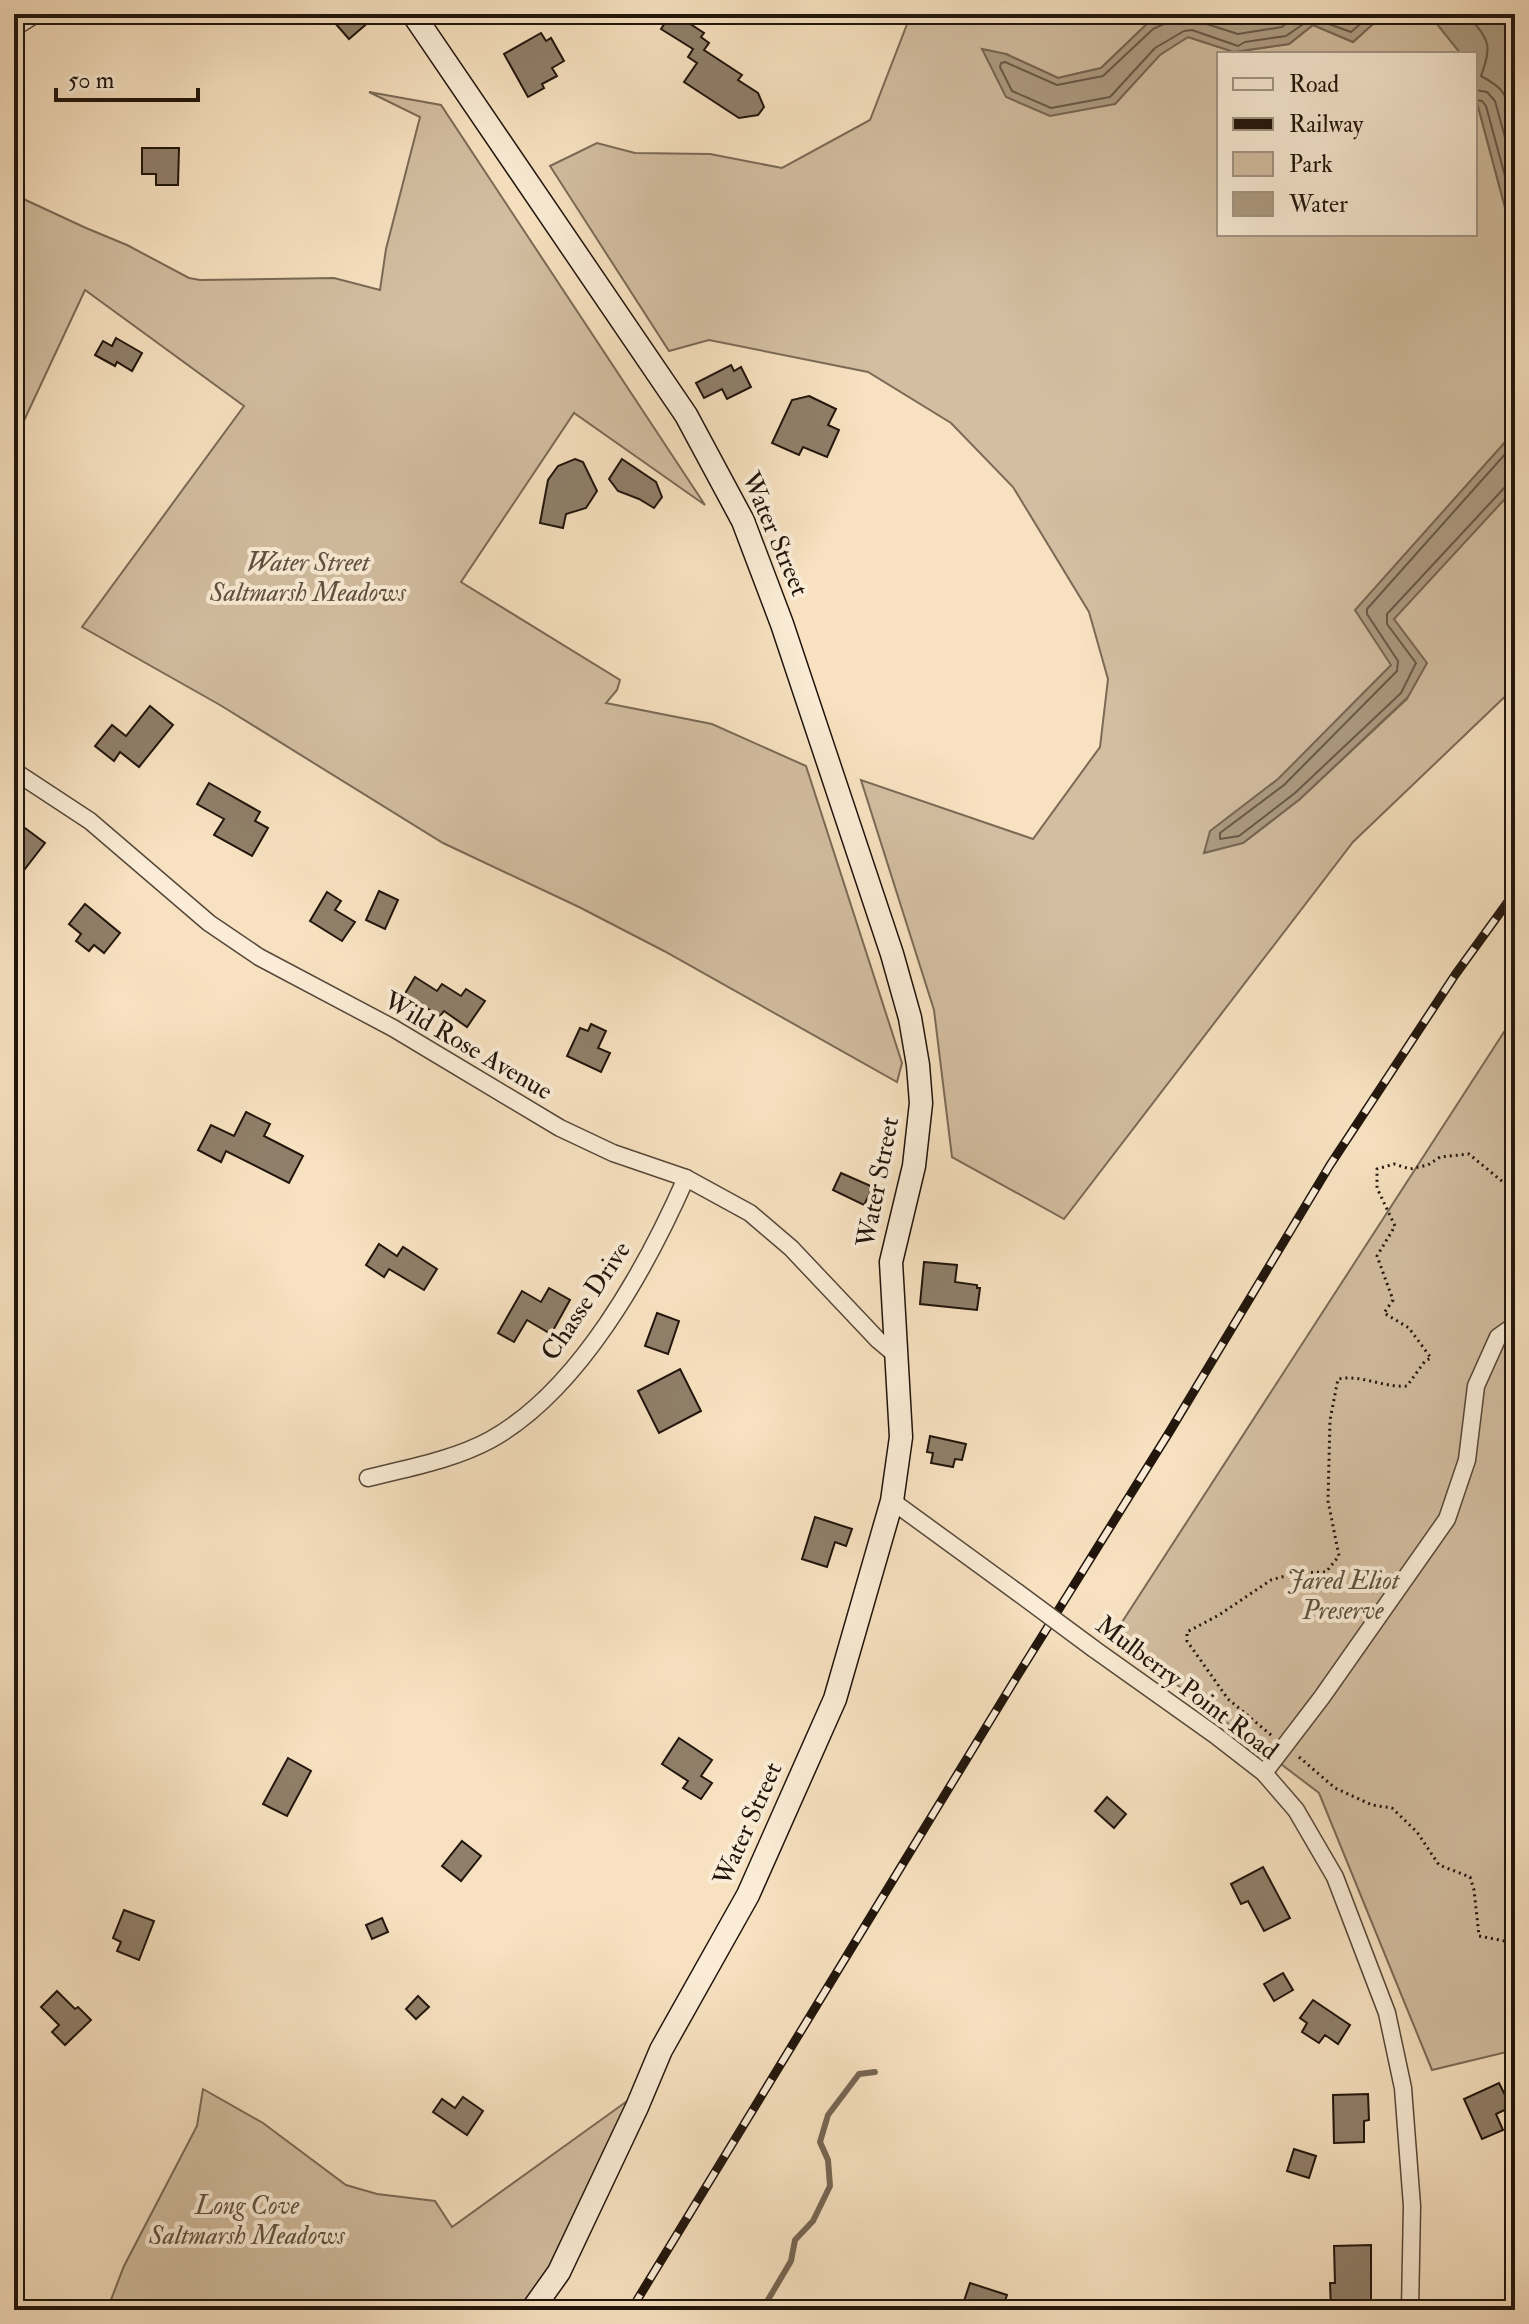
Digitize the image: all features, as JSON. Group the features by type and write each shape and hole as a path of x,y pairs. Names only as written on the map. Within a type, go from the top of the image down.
{"main road":[{"name":"Water Street","path":"413,14 686,415 743,521 782,624 892,954 910,1018 921,1103 914,1166 891,1262 901,1437 892,1501 835,1699 748,1895 661,2050 559,2272 532,2310"}],"street":[{"path":"14,28 36,14"},
{"name":"Wild Rose Avenue","path":"14,771 90,821 209,923 248,951 393,1028 560,1128 613,1153 686,1178 734,1203 791,1248 897,1356"},
{"name":"Chasse Drive","path":"368,1478 439,1460 491,1439 522,1418 555,1389 585,1352 625,1293 686,1178"},
{"path":"1264,1773 1447,1519 1467,1460 1476,1386 1498,1337 1515,1325"},
{"name":"Mulberry Point Road","path":"892,1501 1215,1735 1264,1773 1296,1810 1335,1877 1387,2013 1403,2088 1412,2206 1410,2310"}],"path":[{"path":"1515,1192 1469,1154 1440,1157 1428,1165 1410,1169 1394,1164 1377,1169 1377,1188 1395,1226 1377,1256 1393,1300 1384,1313 1409,1328 1431,1358 1425,1361 1407,1386 1394,1387 1348,1377 1338,1379 1330,1420 1328,1501 1339,1556 1326,1572 1296,1573 1271,1580 1187,1632 1187,1641 1228,1699 1335,1788 1372,1805 1396,1811 1417,1832 1439,1865 1470,1877 1479,1936 1515,1943"}],"green space":[{"path":"911,14 1174,14 1150,21 1101,68 1058,78 1115,104 1160,54 1188,37 1234,52 1217,52 1217,236 1477,236 1477,102 1515,245 1515,431 1361,604 1515,487 1515,687 1353,842 1064,1219 952,1157 934,1010 861,780 1033,839 1100,747 1108,679 1089,612 1013,487 951,423 868,372 709,340 669,351 550,166 597,143 635,153 710,154 782,168 870,120","holes":["1408,698 1300,799 1243,843"]},
{"path":"1384,14 1429,14 1459,52 1234,52 1289,44 1313,25 1353,42"},
{"name":"Water Street Saltmarsh Meadows","path":"369,92 441,105 705,505 574,413 461,582 620,680 617,690 606,703 712,724 806,766 902,1063 897,1082 664,951 443,843 220,705 82,627 244,406 85,290 14,442 14,198 17,196 127,245 189,278 334,278 380,290 386,249 420,117"},
{"name":"Jared Eliot Preserve","path":"1515,1015 1515,2050 1432,2070 1319,1793 1113,1636"},
{"name":"Long Cove Saltmarsh Meadows","path":"203,2089 263,2123 346,2185 377,2194 435,2201 452,2227 630,2099 542,2281 517,2310 107,2310 124,2266 197,2126"}],"water":[{"path":"1174,14 1384,14 1353,42 1313,25 1289,44 1234,52 1188,37 1160,55 1115,104 1050,116 1006,97 982,49 1006,54 1058,78 1101,68 1150,21"},
{"path":"1429,14 1515,14 1515,245 1477,102 1477,52 1459,52"},
{"path":"1515,431 1515,488 1394,619 1427,663 1408,697 1300,799 1243,843 1204,853 1210,831 1278,779 1391,665 1355,610"}],"building":[{"path":"327,14 378,14 349,39"},
{"path":"671,14 704,33 701,37 709,43 704,50 742,75 738,80 758,93 764,107 758,115 739,118 684,82 697,63 688,57 693,49 661,29"},
{"path":"541,33 546,41 551,38 564,61 552,68 557,76 528,97 504,54"},
{"path":"142,148 179,148 178,185 156,185 156,174 142,174"},
{"path":"116,338 142,353 132,371 95,355 103,341 112,346"},
{"path":"731,365 734,371 741,367 751,387 727,399 722,389 704,398 696,383"},
{"path":"809,396 836,409 828,425 839,430 827,457 803,447 799,455 772,443 792,400"},
{"path":"575,459 583,462 597,491 586,508 566,514 563,528 540,523 548,480 558,466"},
{"path":"622,459 656,482 662,497 654,508 618,491 609,479"},
{"path":"150,706 173,725 139,767 120,752 114,761 95,746 112,725 126,736"},
{"path":"209,783 260,812 255,821 268,828 252,856 214,835 224,819 197,804"},
{"path":"25,828 45,843 14,883 14,841"},
{"path":"379,891 398,900 385,929 366,920"},
{"path":"327,892 341,901 335,910 355,922 342,941 310,921"},
{"path":"85,904 120,933 104,953 94,945 89,951 76,941 81,934 69,924"},
{"path":"415,977 437,991 442,984 461,996 466,989 485,1001 467,1027 444,1011 440,1016 420,1004 415,1011 400,1002"},
{"path":"591,1024 606,1031 598,1048 610,1053 601,1072 567,1056 580,1028 588,1031"},
{"path":"246,1112 270,1124 264,1136 303,1156 289,1183 226,1151 221,1162 198,1150 211,1125 234,1136"},
{"path":"841,1173 873,1187 864,1205 833,1190"},
{"path":"379,1244 397,1256 403,1247 437,1269 424,1290 389,1269 384,1277 366,1265"},
{"path":"924,1262 957,1265 955,1282 980,1288 977,1310 920,1304"},
{"path":"549,1288 570,1300 551,1334 527,1320 514,1342 498,1333 522,1291 541,1302"},
{"path":"657,1313 679,1321 668,1354 645,1346"},
{"path":"680,1369 701,1411 659,1433 638,1391"},
{"path":"930,1436 966,1444 962,1460 955,1459 953,1467 931,1463 933,1453 927,1452"},
{"path":"815,1517 852,1529 846,1546 835,1542 827,1567 802,1559"},
{"path":"679,1738 712,1760 701,1776 712,1783 701,1799 683,1788 688,1781 662,1764"},
{"path":"288,1758 311,1771 287,1816 263,1804"},
{"path":"1107,1797 1126,1814 1114,1828 1095,1811"},
{"path":"462,1841 481,1856 461,1881 442,1866"},
{"path":"1263,1867 1290,1918 1264,1931 1248,1901 1241,1904 1231,1884"},
{"path":"124,1910 154,1921 139,1960 117,1951 121,1942 113,1938"},
{"path":"382,1918 388,1932 372,1939 366,1925"},
{"path":"1283,1973 1293,1990 1274,2001 1264,1984"},
{"path":"57,1991 91,2020 65,2045 52,2032 59,2025 41,2007"},
{"path":"418,1996 429,2007 416,2019 406,2009"},
{"path":"1313,2000 1350,2025 1338,2044 1325,2035 1319,2043 1302,2032 1307,2023 1300,2018"},
{"path":"1499,2083 1511,2107 1496,2114 1503,2130 1482,2139 1464,2099"},
{"path":"1368,2094 1369,2120 1364,2121 1364,2142 1334,2143 1333,2095"},
{"path":"463,2097 483,2111 467,2135 433,2112 442,2099 455,2108"},
{"path":"1294,2149 1316,2156 1309,2178 1287,2171"},
{"path":"1371,2245 1371,2308 1331,2309 1330,2283 1335,2283 1334,2246"},
{"path":"970,2283 1007,2295 1002,2310 961,2310"}],"waterway":[{"path":"762,2310 791,2261 795,2240 813,2221 830,2186 828,2160 820,2142 828,2115 859,2074 875,2072"}],"railway":[{"path":"631,2310 1330,1165 1455,975 1515,892"}]}
